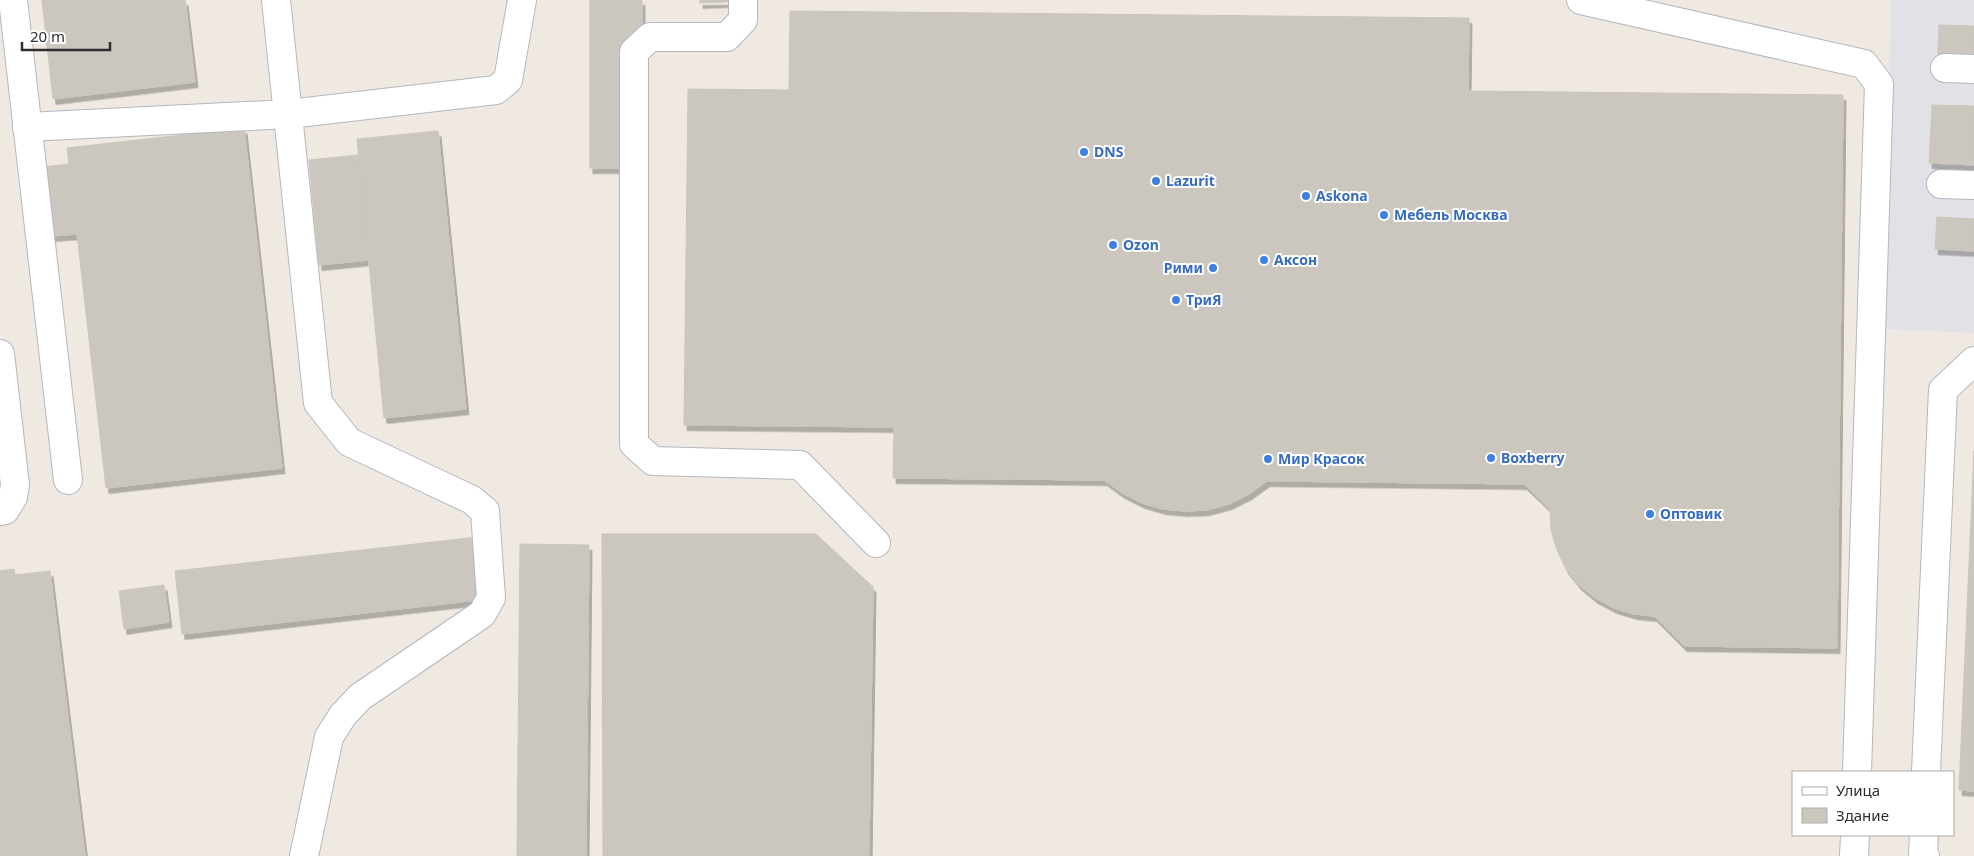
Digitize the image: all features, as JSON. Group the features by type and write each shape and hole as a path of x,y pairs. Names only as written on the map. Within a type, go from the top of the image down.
{"lane":[{"path":"12,0 68,480"},
{"path":"276,0 318,403 349,442 472,500 485,511 491,598 482,614 360,697 343,715 328,737 304,856"},
{"path":"27,127 289,114 496,90 508,80 522,0"},
{"path":"743,0 743,20 727,37 650,37 634,52 634,444 653,461 800,465 876,542"},
{"path":"1581,0 1864,64 1879,84 1857,771"},
{"path":"1945,68 1974,69"},
{"path":"1941,184 1974,185"},
{"path":"0,354 15,485 13,497 5,510 0,511"},
{"path":"1926,771 1943,390 1974,361"},
{"path":"1854,856 1855,836"},
{"path":"1924,836 1923,854 1925,856"}],"shaded area":[{"path":"1891,0 1974,0 1974,333 1883,329"}],"building":[{"path":"42,0 185,0 195,82 53,99"},
{"path":"590,0 642,0 642,168 590,168"},
{"path":"700,0 748,0 748,1 700,3"},
{"name":"Аксон","path":"790,11 1469,18 1468,91 1843,95 1837,648 1684,646 1654,616 1634,614 1614,608 1595,598 1579,585 1566,569 1557,550 1551,530 1550,509 1524,484 1267,481 1249,494 1229,504 1207,510 1185,511 1163,509 1142,503 1122,493 1104,480 893,478 894,427 684,425 688,89 789,90"},
{"path":"1939,25 1974,26 1974,56 1938,55"},
{"path":"1932,105 1974,106 1974,165 1929,163"},
{"path":"244,128 282,468 106,488 77,234 52,236 44,167 69,164 67,148"},
{"path":"438,131 466,409 384,418 357,139"},
{"path":"358,155 369,260 319,265 309,160"},
{"path":"1937,217 1974,219 1974,251 1935,249"},
{"path":"1974,451 1974,791 1959,790"},
{"path":"602,534 816,534 873,587 869,856 603,856"},
{"path":"478,537 486,599 182,634 175,571"},
{"path":"520,544 589,545 586,856 517,856"},
{"path":"14,569 15,575 50,571 85,856 0,856 0,571"},
{"path":"164,585 169,622 124,629 119,591"}],"place":[{"name":"DNS","path":"1084,152"},
{"name":"Lazurit","path":"1156,181"},
{"name":"Askona","path":"1306,196"},
{"name":"Мебель Москва","path":"1384,215"},
{"name":"Ozon","path":"1113,245"},
{"name":"Аксон","path":"1264,260"},
{"name":"Рими","path":"1213,268"},
{"name":"ТриЯ","path":"1176,300"},
{"name":"Boxberry","path":"1491,458"},
{"name":"Мир Красок","path":"1268,459"},
{"name":"Оптовик","path":"1650,514"}]}
